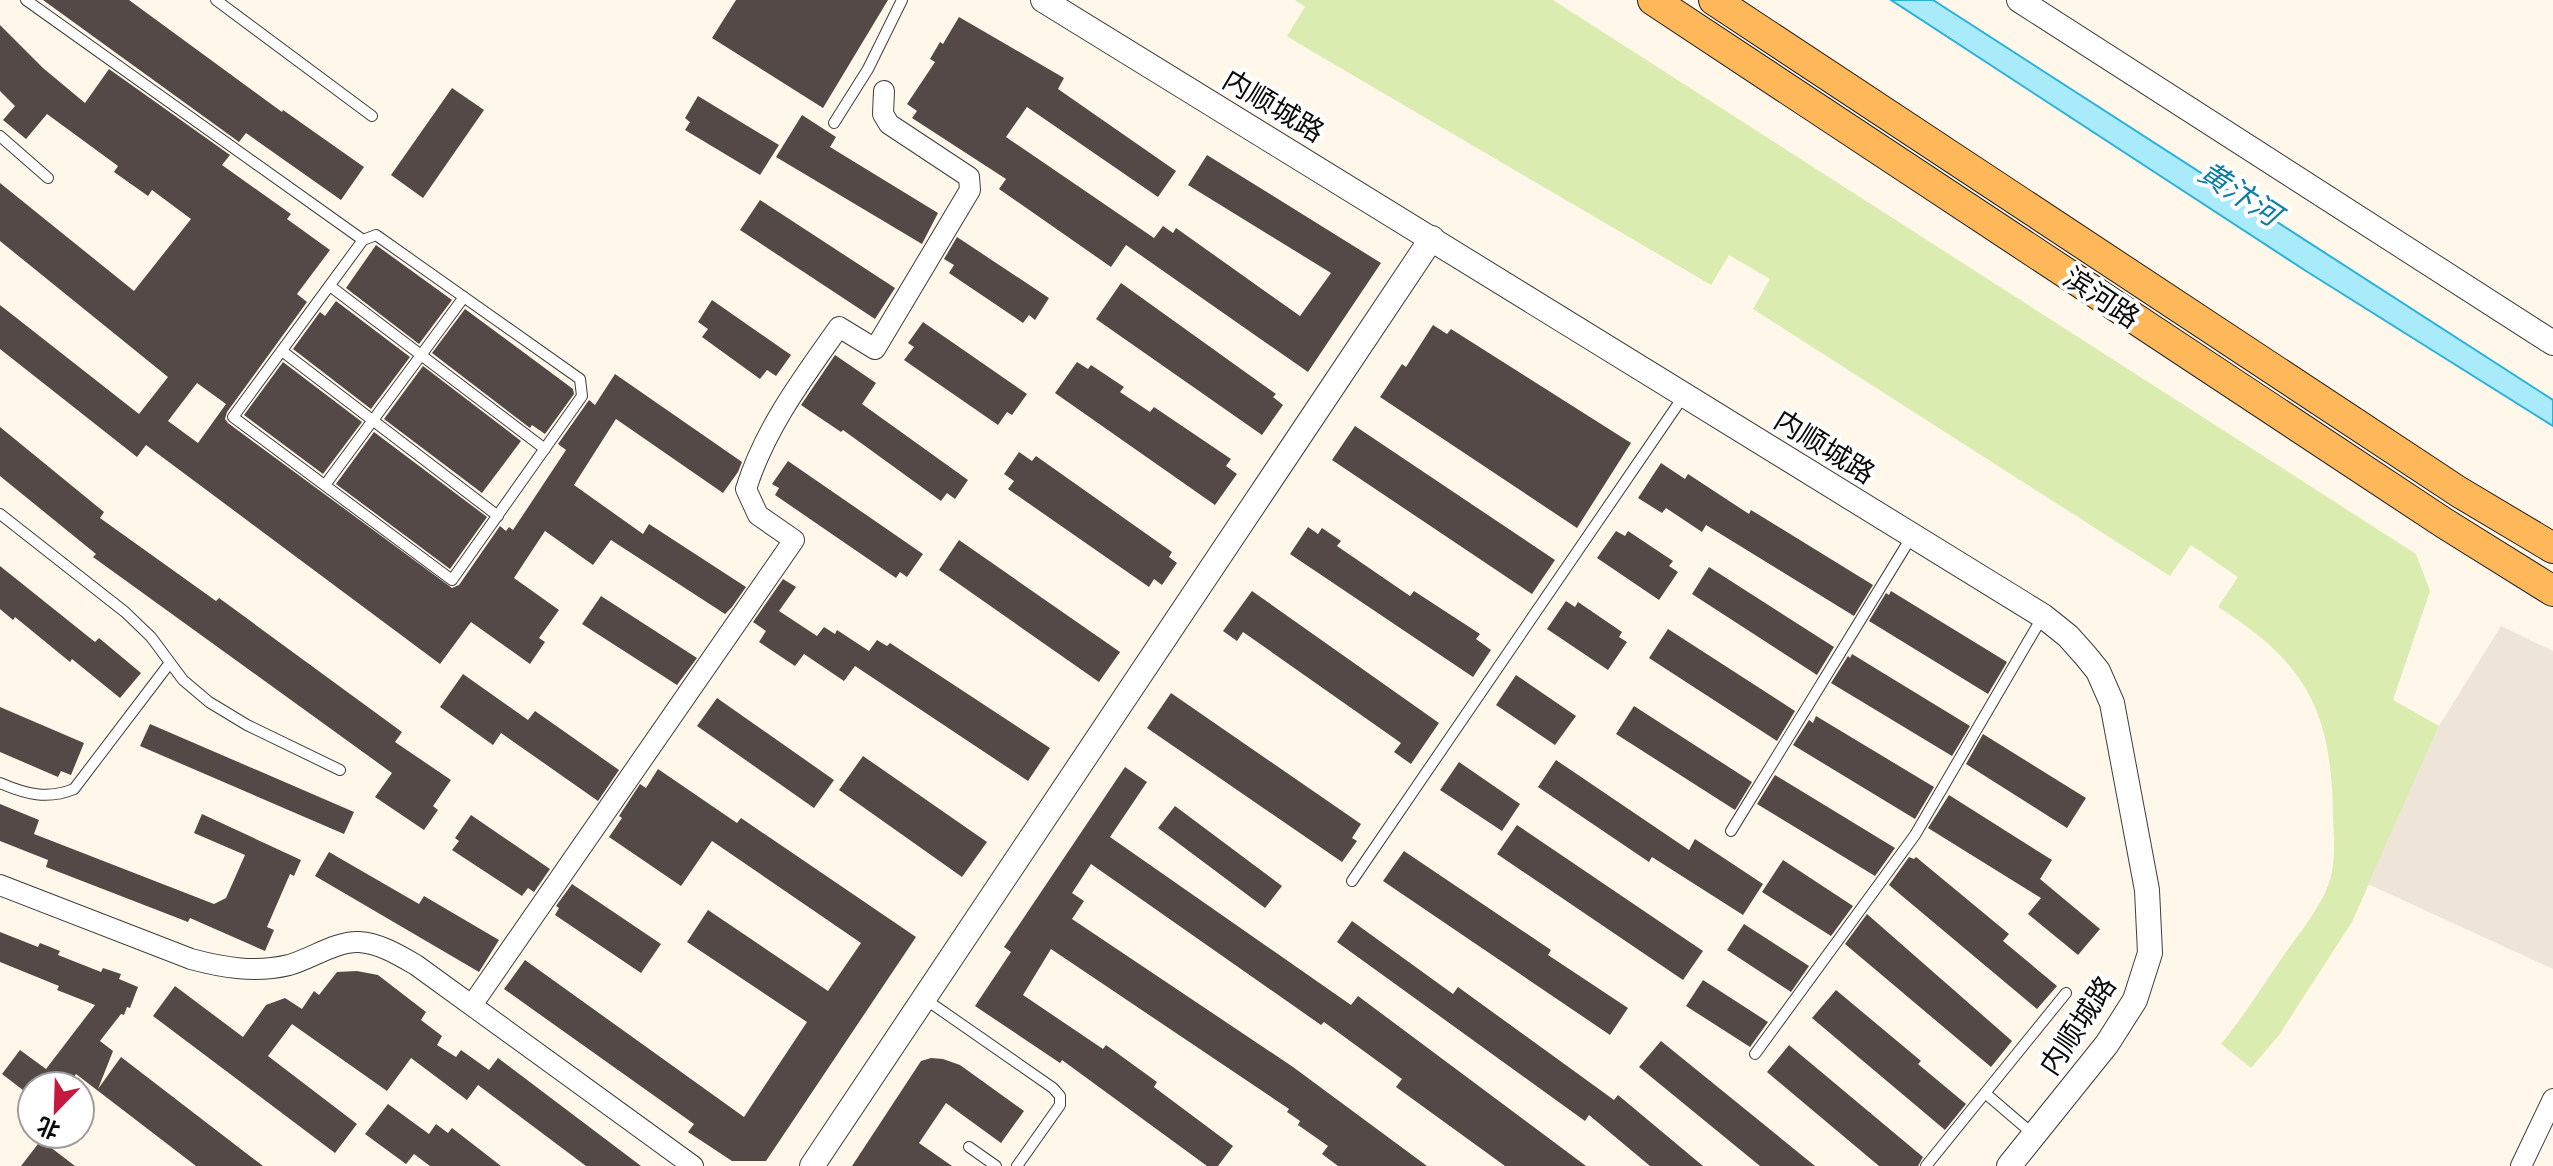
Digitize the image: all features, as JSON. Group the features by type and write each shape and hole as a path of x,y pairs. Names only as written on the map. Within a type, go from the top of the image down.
{"main road":[{"name":"滨河路","path":"1653,0 2444,523 2553,591"},
{"name":"滨河路","path":"1714,0 2459,492 2553,548"}],"street":[{"name":"内顺城路","path":"1043,0 2043,616 2085,655 2098,671 2112,703 2147,890 2150,953 2135,1000 2124,1019 2009,1166"},
{"path":"2019,0 2553,343"},
{"path":"472,1005 794,540 758,515 746,489 753,467 790,395 839,327 875,349 970,190 969,177 889,124 883,114 884,91"},
{"path":"812,1166 1432,238"},
{"path":"0,885 191,959 224,968 249,970 288,965 345,944 358,941 371,944 416,965 693,1166"},
{"path":"2521,1166 2553,1099"}],"lane":[{"path":"26,0 363,240"},
{"path":"216,0 372,116"},
{"path":"834,123 868,69 902,0"},
{"path":"0,136 48,178"},
{"path":"376,235 569,370 582,383 582,396 452,580 233,417 363,240 376,235"},
{"path":"330,286 545,449"},
{"path":"325,485 464,297"},
{"path":"282,351 498,516"},
{"path":"1352,881 1685,393"},
{"path":"0,514 125,612 151,637 183,680 209,702 247,725 340,770"},
{"path":"1731,831 1912,536"},
{"path":"1755,1054 1915,835 2043,616"},
{"path":"0,783 37,796 62,794 74,789 169,664"},
{"path":"1926,1166 2066,993"},
{"path":"924,998 1060,1096 1060,1105 1017,1166"},
{"path":"1985,1093 2034,1135"},
{"path":"969,1147 996,1166"}],"green space":[{"path":"1295,0 1553,0 2416,554 2430,591 2393,700 2439,726 2352,922 2279,1035 2251,1068 2221,1044 2320,902 2331,875 2334,842 2327,748 2320,719 2308,694 2293,670 2273,649 2218,607 2238,577 2191,545 2170,576 1753,309 1770,279 1729,255 1711,285 1303,46 1287,36 1305,7"}],"shaded area":[{"path":"2501,626 2553,651 2553,969 2368,884 2439,726"}],"water":[{"path":"1891,0 1933,0 2553,400 2553,426 2306,271"}],"building":[{"path":"43,0 129,0 282,112 364,167 341,200 246,133 239,142"},
{"path":"736,0 888,0 823,108 712,38"},
{"path":"959,17 1064,78 1058,89 1176,171 1158,197 1027,107 1006,137 1154,238 1163,226 1173,233 1176,228 1300,316 1331,273 1188,185 1207,155 1381,263 1308,372 1126,245 1111,267 999,189 1006,179 912,118 917,111 907,104 935,62 930,59 940,42 943,44"},
{"path":"0,25 43,68 85,103 109,69 230,155 222,165 291,214 287,219 330,250 297,294 307,302 225,419 452,588 459,585 500,526 506,531 509,527 513,530 566,450 558,444 589,400 595,405 615,374 742,462 723,493 616,419 574,485 643,534 649,524 746,587 725,614 611,540 593,565 545,531 514,578 559,610 539,638 545,642 530,664 471,622 440,664 146,445 137,457 0,349 0,305 139,414 168,377 0,241 0,183 134,291 191,219 152,190 148,196 114,172 118,166 47,114 26,139 3,120 15,106 0,91","holes":["197,383 226,404 198,443 168,421"]},
{"path":"452,88 484,110 423,198 391,175"},
{"path":"698,96 779,145 760,175 685,130 690,122 685,118"},
{"path":"802,115 836,137 830,147 938,213 922,244 776,157"},
{"path":"760,200 895,288 875,319 740,230"},
{"path":"957,237 1049,298 1035,320 1029,315 1023,323 949,273 954,265 944,259"},
{"path":"376,245 452,300 419,344 346,288"},
{"path":"1121,283 1276,394 1273,397 1283,405 1262,435 1096,319"},
{"path":"712,300 791,355 776,376 767,370 760,379 702,337 708,329 698,322"},
{"path":"336,301 410,357 371,409 293,349 320,312 325,316"},
{"path":"465,309 573,389 574,394 545,434 532,425 530,428 432,353"},
{"path":"923,322 1027,394 1012,415 1007,412 998,425 904,360 914,347 908,343"},
{"path":"1433,325 1447,334 1451,329 1631,443 1577,528 1380,397 1402,364 1406,367"},
{"path":"835,355 876,383 862,404 968,480 955,499 947,493 941,501 843,430 841,432 801,405"},
{"path":"283,362 362,422 323,474 244,415"},
{"path":"1077,362 1088,369 1091,365 1124,387 1120,392 1150,412 1154,407 1231,459 1226,466 1237,474 1215,505 1055,393"},
{"path":"423,366 521,441 482,493 384,419"},
{"path":"1355,426 1555,560 1532,594 1332,460"},
{"path":"0,427 104,512 100,518 216,601 219,598 402,732 395,742 451,780 433,806 438,810 424,830 375,797 392,773 93,557 96,554 0,476"},
{"path":"374,432 487,517 450,569 336,484"},
{"path":"1019,452 1032,461 1036,456 1172,552 1169,557 1177,563 1162,585 1154,579 1149,587 1008,489 1014,481 1004,474"},
{"path":"788,461 923,554 907,577 900,572 896,578 775,495 779,488 772,484"},
{"path":"1661,463 1685,479 1688,474 1749,514 1751,510 1873,585 1854,616 1706,525 1702,532 1666,508 1662,513 1638,498"},
{"path":"1308,527 1318,534 1322,528 1341,541 1337,546 1410,596 1414,591 1480,634 1476,639 1491,650 1473,677 1290,554"},
{"path":"1616,531 1625,536 1628,531 1673,561 1669,566 1678,572 1659,600 1597,558"},
{"path":"959,540 1120,652 1099,682 939,570"},
{"path":"0,566 95,642 99,638 141,673 120,698 72,659 70,662 15,617 13,620 0,609"},
{"path":"1709,567 1834,647 1817,675 1692,594"},
{"path":"783,579 796,587 779,611 817,636 824,627 835,634 837,630 869,651 877,640 887,646 890,643 1050,748 1028,781 855,666 844,681 804,654 795,666 759,642 766,631 753,622"},
{"path":"1252,591 1439,723 1411,764 1394,752 1401,743 1243,632 1237,641 1223,631"},
{"path":"1891,591 2007,662 1988,694 1869,621 1886,593 1889,595"},
{"path":"601,596 697,658 677,685 582,624"},
{"path":"1566,601 1575,607 1578,602 1622,632 1619,637 1627,642 1608,670 1547,629"},
{"path":"1668,629 1795,711 1777,741 1649,658"},
{"path":"1852,654 1970,726 1952,756 1831,683"},
{"path":"463,674 528,720 535,711 619,770 598,801 501,733 493,745 440,707"},
{"path":"1516,675 1576,716 1555,745 1496,705"},
{"path":"1171,693 1361,824 1352,838 1357,841 1342,862 1147,728"},
{"path":"717,698 834,780 814,808 697,726"},
{"path":"1634,706 1752,782 1735,810 1616,734"},
{"path":"0,707 84,743 71,775 61,771 58,777 0,752"},
{"path":"1816,716 1934,787 1915,819 1793,745 1809,720 1813,723"},
{"path":"150,724 354,812 344,834 140,746"},
{"path":"1983,734 2086,798 2067,828 1966,764"},
{"path":"863,756 987,842 962,877 839,790"},
{"path":"1556,760 1689,850 1695,839 1763,884 1743,915 1652,857 1649,862 1538,787"},
{"path":"1459,762 1520,804 1502,831 1440,790"},
{"path":"1125,767 1147,782 1110,837 1351,1005 1358,996 1586,1166 1505,1166 1396,1087 1402,1079 1324,1022 1321,1025 1091,864 1072,893 1084,901 1072,919 1293,1067 1427,1166 1338,1166 1322,1154 1328,1146 1298,1125 1300,1121 1287,1112 1289,1109 1051,949 1023,995 1103,1049 1106,1045 1157,1082 1154,1087 1233,1146 1218,1166 1207,1166 1062,1060 1060,1063 975,1006 1011,952 1004,947"},
{"path":"658,769 737,823 741,818 916,937 766,1161 732,1161 688,1132 694,1124 504,989 525,960 744,1117 807,1022 687,942 708,910 828,991 861,943 712,841 681,886 609,837 640,784 646,788"},
{"path":"1775,775 1895,848 1875,876 1757,804"},
{"path":"1949,795 2052,860 2040,879 2100,929 2078,955 2028,914 2041,898 1928,828"},
{"path":"0,804 39,820 34,834 214,904 226,898 245,855 194,833 202,814 301,860 294,876 290,874 267,927 274,930 265,951 190,918 188,922 46,867 48,860 0,841"},
{"path":"1175,806 1282,886 1265,908 1158,828"},
{"path":"471,815 550,869 534,892 528,888 522,896 452,850 459,841 455,838"},
{"path":"1517,825 1703,951 1683,980 1497,854"},
{"path":"1404,851 1551,950 1548,955 1628,1008 1610,1035 1383,881"},
{"path":"329,852 419,904 424,896 499,940 479,972 315,876"},
{"path":"1909,857 1916,857 2009,934 2003,941 2057,986 2037,1009 1889,885"},
{"path":"1783,860 1853,906 1831,936 1762,892"},
{"path":"572,884 661,944 641,973 555,915 559,908 556,906"},
{"path":"1867,914 2012,1041 1991,1067 1845,944"},
{"path":"1352,921 1453,994 1458,987 1614,1100 1618,1095 1703,1166 1650,1166 1589,1115 1585,1121 1337,942"},
{"path":"1744,924 1809,966 1791,992 1727,950"},
{"path":"0,932 38,947 40,943 60,951 58,955 101,972 103,968 121,974 119,979 138,987 130,1008 127,1007 124,1015 121,1014 100,1041 113,1051 98,1089 121,1057 263,1166 196,1166 96,1089 96,1070 16,1070 16,1085 2,1074 20,1050 46,1069 95,1005 57,990 59,986 0,962"},
{"path":"357,971 378,975 426,1012 421,1020 442,1036 437,1045 456,1057 461,1050 489,1070 498,1058 641,1166 586,1166 478,1085 467,1100 411,1058 387,1091 292,1024 268,1056 357,1124 335,1153 153,1016 175,986 243,1037 266,1005 285,998 302,1009 314,991 319,995 337,972"},
{"path":"1703,980 1768,1022 1750,1047 1686,1006"},
{"path":"1836,990 1921,1061 1918,1064 1966,1104 1945,1130 1812,1018"},
{"path":"1661,1041 1815,1166 1760,1166 1639,1067"},
{"path":"1789,1045 1923,1157 1918,1166 1879,1166 1767,1072"},
{"path":"931,1058 960,1065 1024,1111 1001,1143 946,1103 919,1143 952,1166 852,1166 921,1061"},
{"path":"388,1104 429,1134 436,1124 448,1133 452,1128 501,1166 430,1166 414,1154 406,1164 365,1134"},
{"path":"33,1150 54,1150 75,1166 21,1166"}],"water label":[{"name":"黄汴河","path":"2240,193"}]}
